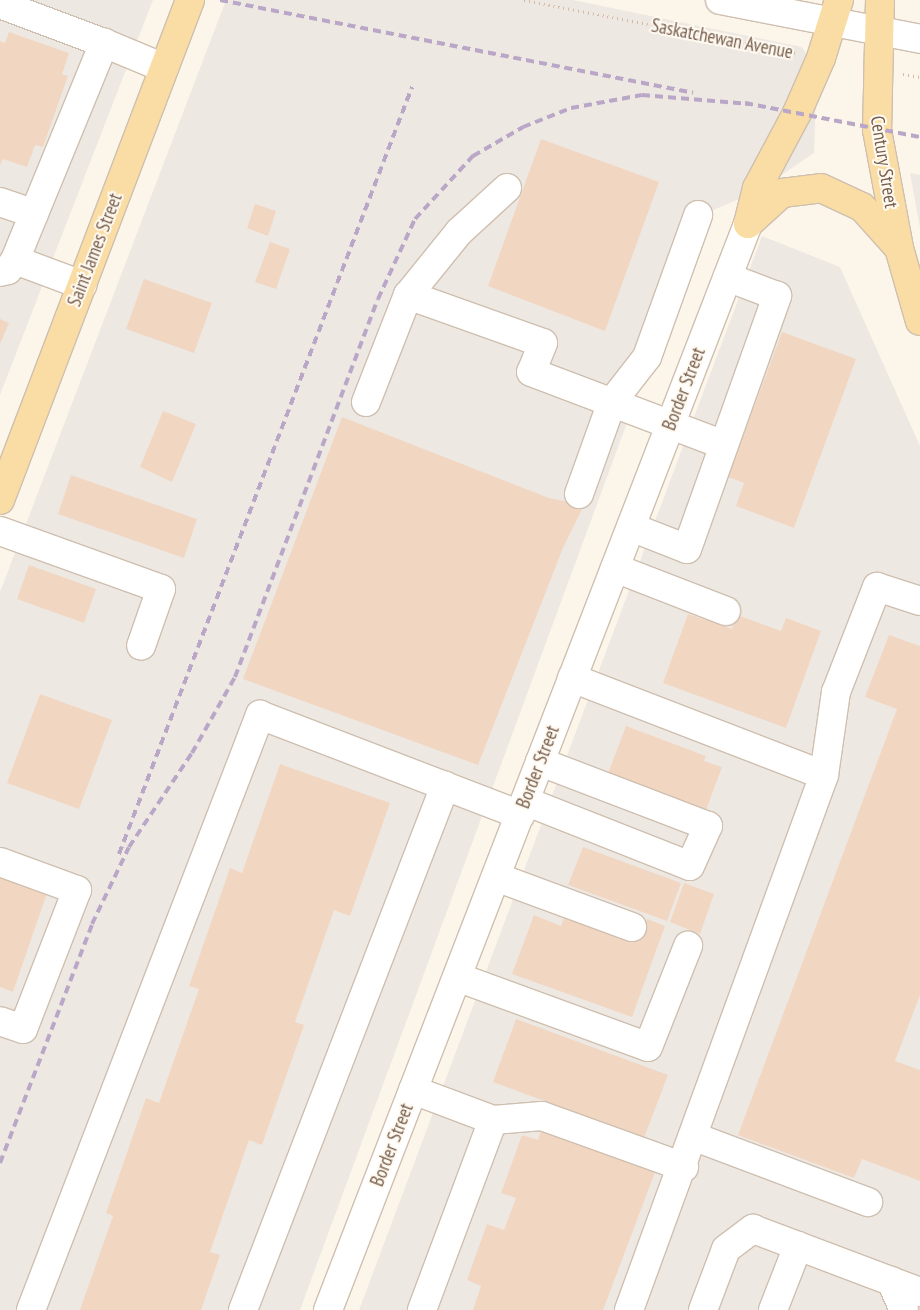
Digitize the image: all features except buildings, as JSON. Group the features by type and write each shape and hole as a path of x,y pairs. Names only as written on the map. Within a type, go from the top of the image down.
{"main road":[{"name":"Saint James Street","path":"1,495 190,0"},
{"name":"Century Street","path":"880,0 875,68 878,130 899,248 920,321"},
{"path":"748,224 757,188 798,113 821,58 836,11"},
{"path":"748,224 782,193 821,188 862,207 899,248"}],"street":[{"name":"Saskatchewan Avenue","path":"720,0 836,11 877,30 920,39"},
{"path":"0,4 164,68"},
{"path":"82,285 8,266 34,214 104,43"},
{"path":"366,402 408,295 459,232 507,188"},
{"path":"0,202 34,214"},
{"path":"579,494 612,402 648,357 698,215"},
{"name":"Border Street","path":"328,1310 748,224"},
{"path":"631,527 686,549 777,296 727,277"},
{"path":"408,295 543,343 531,372 724,445"},
{"path":"0,531 161,589 141,646"},
{"path":"615,568 726,610"},
{"path":"629,1310 695,1137 824,775 836,692 877,587 920,601"},
{"path":"572,678 824,775"},
{"path":"31,1310 260,716 445,786 522,808 690,866 708,826 540,762"},
{"path":"243,1310 445,786"},
{"path":"0,862 77,890 23,1030 0,1021"},
{"path":"496,877 632,927"},
{"path":"457,977 648,1048 688,946"},
{"path":"413,1090 493,1120 542,1116 684,1167"},
{"path":"422,1310 493,1120"},
{"path":"695,1137 868,1202"},
{"path":"703,1310 726,1249 753,1229 920,1292"},
{"path":"773,1310 798,1246"},
{"path":"891,1281 904,1310"}],"path":[{"name":"Saskatchewan Avenue","path":"524,0 821,58"},
{"path":"875,68 920,77"}],"shaded area":[{"path":"0,0 153,0 0,395"},
{"path":"226,0 573,0 802,47 817,72 814,153 758,191 704,214 300,1310 0,1310 0,592"},
{"path":"910,173 920,175 920,228"},
{"path":"762,236 840,267 920,446 920,1310 359,1310"}],"railway":[{"path":"220,0 693,93"},
{"path":"119,854 412,87"},
{"path":"0,1163 92,924 129,847 192,753 235,677 378,299 415,219 473,156 523,127 571,108 642,95 750,104"},
{"path":"745,103 920,137"}]}
